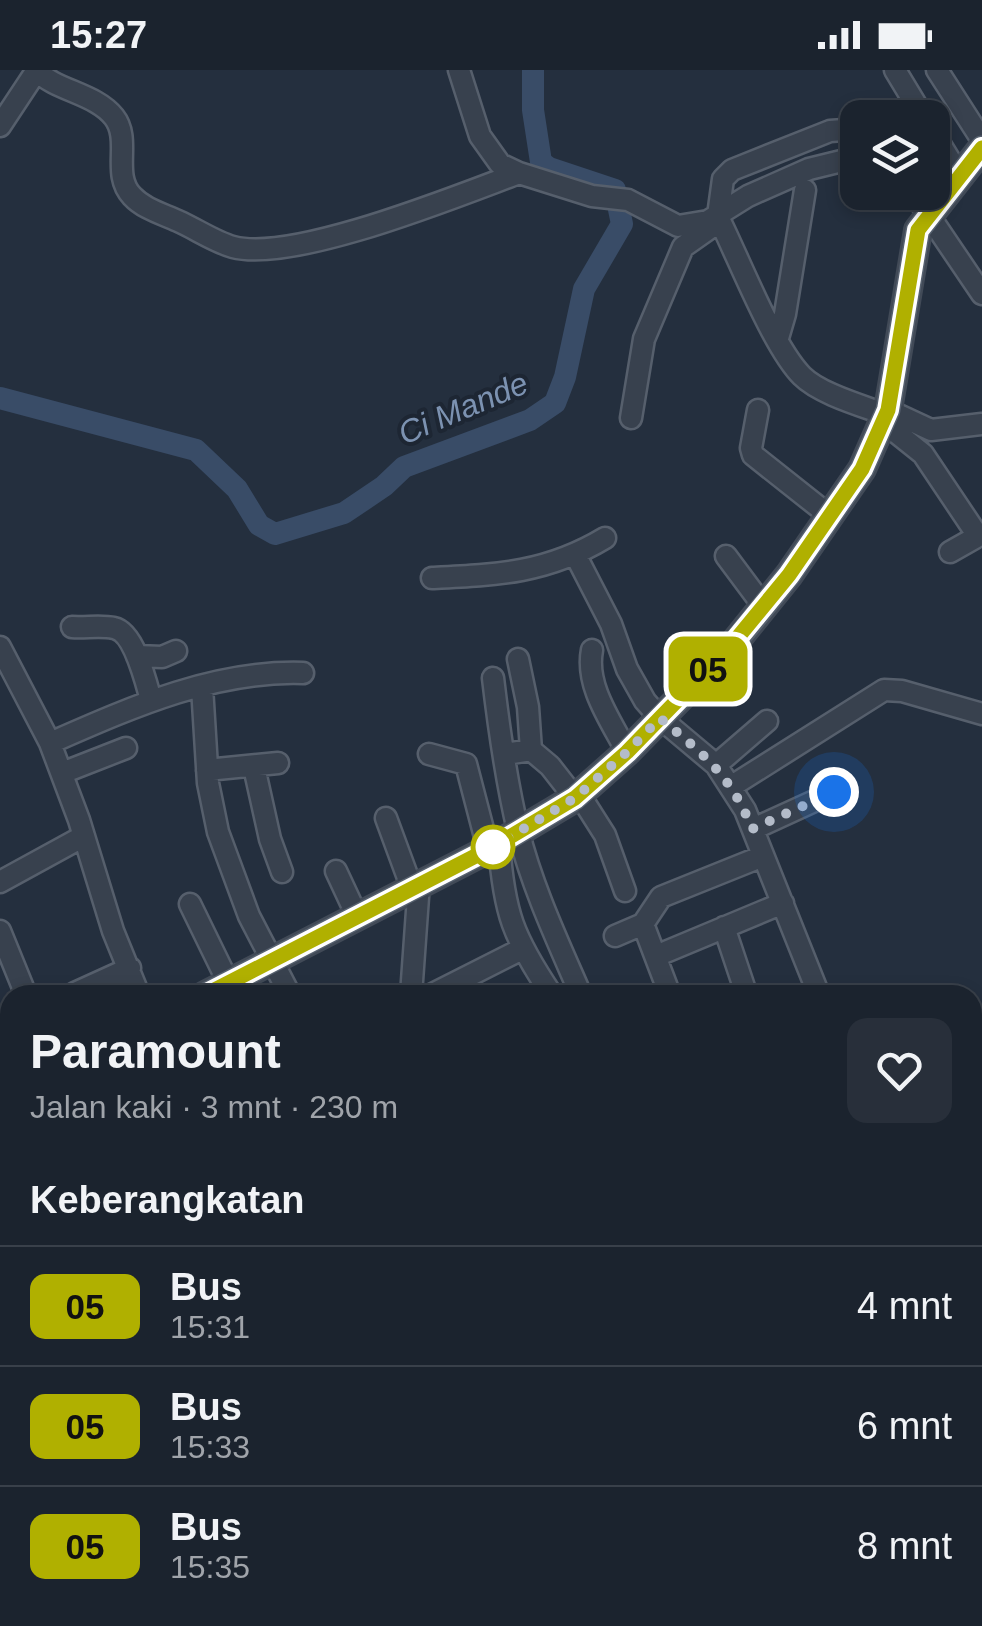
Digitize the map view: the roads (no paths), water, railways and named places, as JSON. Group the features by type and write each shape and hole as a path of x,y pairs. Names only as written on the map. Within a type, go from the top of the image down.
{"main road":[{"path":"950,183 982,148"},
{"path":"229,984 501,842 577,796 627,752 764,607 862,469 886,416 919,210"}],"street":[{"path":"0,126 36,70 113,115 121,142 121,178 129,194 142,205 234,248 312,242 519,173"},
{"path":"459,70 486,147 495,160 519,173 604,198 628,200 678,226 708,221 809,168 840,160"},
{"path":"896,70 914,100"},
{"path":"938,70 982,140"},
{"path":"631,418 642,346 681,250 715,226 720,215 723,179 732,170 840,130"},
{"path":"950,160 960,176"},
{"path":"778,338 805,190"},
{"path":"925,210 982,294"},
{"path":"720,215 778,338 802,376 920,428 982,424"},
{"path":"758,410 751,448 754,455 830,516"},
{"path":"886,416 923,454 980,535 950,552"},
{"path":"432,578 502,574 546,566 576,556 605,538"},
{"path":"576,556 610,624 627,669 660,718 716,765 732,786 816,985"},
{"path":"726,556 764,607"},
{"path":"72,628 120,630 137,656 151,700"},
{"path":"0,648 50,743 113,931 136,985"},
{"path":"592,650 590,662 596,692 627,752"},
{"path":"137,656 162,657 176,651"},
{"path":"518,659 528,708 521,751 550,766 577,796 604,835 625,891"},
{"path":"50,743 151,700 250,674 303,674"},
{"path":"493,678 500,742 503,896 522,949 545,985"},
{"path":"202,687 207,770 218,832 248,916 284,985"},
{"path":"732,786 884,690 902,691 982,714"},
{"path":"716,765 767,721"},
{"path":"62,774 126,748"},
{"path":"429,754 466,764 485,836 501,842 577,985"},
{"path":"207,770 278,764"},
{"path":"254,768 270,840 282,872"},
{"path":"752,829 834,792"},
{"path":"386,818 415,885 411,985"},
{"path":"0,882 84,836"},
{"path":"615,936 643,924 666,894 763,856"},
{"path":"336,871 357,916"},
{"path":"656,956 782,903"},
{"path":"190,904 229,984"},
{"path":"643,924 666,985"},
{"path":"724,927 743,985"},
{"path":"0,931 22,985"},
{"path":"451,985 522,949"},
{"path":"93,985 130,968"}],"waterway":[{"name":"Ci Mande","path":"0,398 196,450 237,489 259,525 275,534 344,513 404,467 530,420 555,403 565,377 584,289 622,224 615,190 541,162 533,110 533,70"}]}
